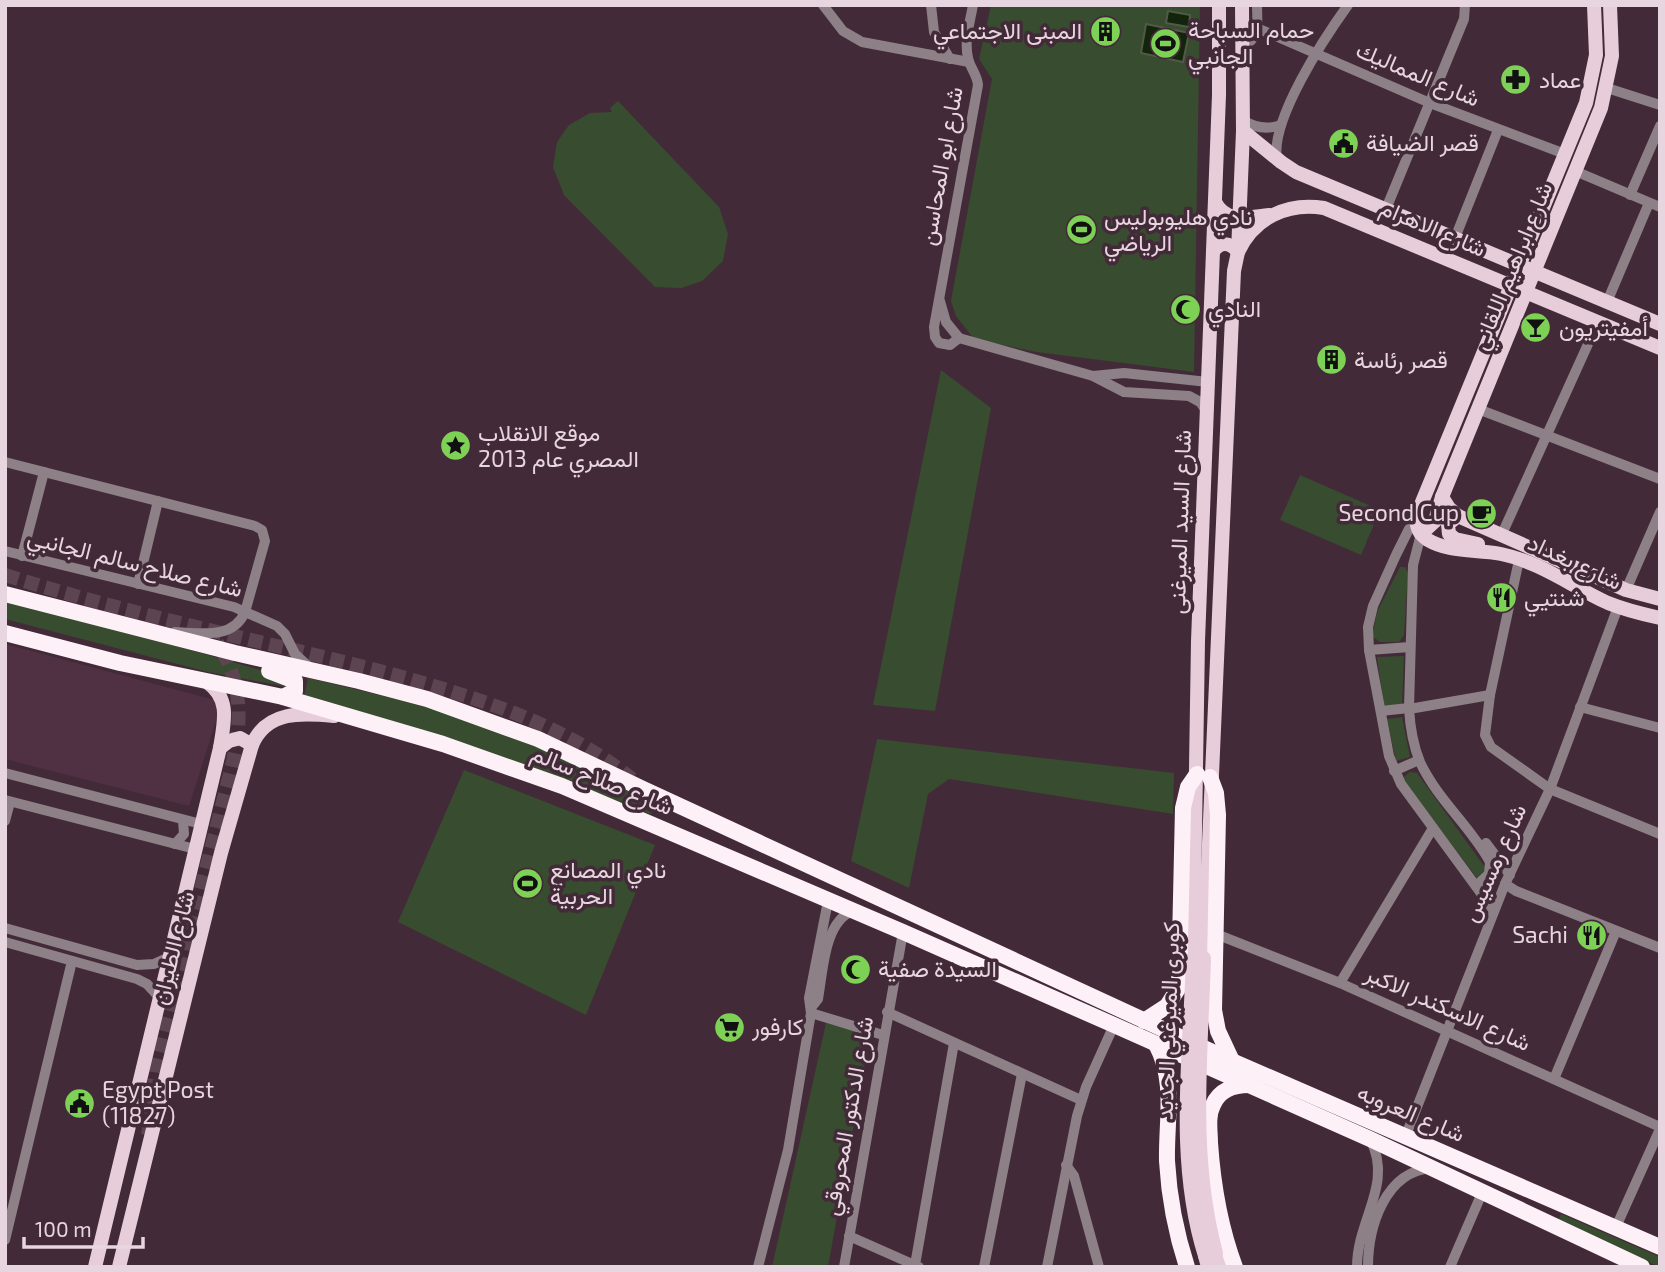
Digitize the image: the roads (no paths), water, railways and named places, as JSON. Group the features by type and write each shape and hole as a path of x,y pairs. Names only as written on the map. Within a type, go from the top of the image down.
{"highway":[{"name":"شارع صلاح سالم","path":"5,594 235,653 405,692 494,721 581,757 675,804 1144,1021"},
{"name":"شارع صلاح سالم","path":"5,633 93,656 283,697 419,737 514,769 664,829 1156,1044"},
{"path":"235,653 256,666 293,679 296,683 295,691 283,697"},
{"name":"شارع السيد الميرغنى","path":"1144,1021 1172,1001 1179,987 1183,808 1188,787 1204,767 1216,793 1218,815 1214,1010 1217,1031 1232,1061"},
{"path":"664,829 675,804"},
{"path":"1179,979 1196,987 1215,985"},
{"name":"شارع العروبه","path":"1144,1021 1660,1247"},
{"path":"1156,1044 1168,1077 1169,1181 1174,1218 1187,1267"},
{"name":"شارع العروبه","path":"1156,1044 1434,1168 1642,1267"},
{"path":"1210,1113 1216,1099 1227,1089 1249,1085"},
{"path":"1169,1107 1180,1097 1194,1096 1206,1104 1210,1113 1214,1192 1235,1267"}],"main road":[{"name":"شارع السيد الميرغنى","path":"1204,767 1198,634 1219,84 1219,5"},
{"name":"شارع السيد الميرغنى","path":"1204,767 1234,271 1238,252 1243,125 1242,5"},
{"name":"شارع ابراهيم اللقاني","path":"1422,527 1511,285 1586,103 1593,77 1597,40 1594,5"},
{"name":"شارع ابراهيم اللقاني","path":"1422,527 1435,521 1442,497 1607,88 1613,48 1610,5"},
{"name":"شارع الاهرام","path":"1243,125 1277,159 1302,174 1660,324"},
{"path":"1215,202 1224,215 1239,218 1273,215"},
{"name":"شارع الاهرام","path":"1238,252 1252,230 1273,215 1305,206 1331,210 1660,348"},
{"path":"1213,252 1219,245 1225,244 1231,245 1238,252"},
{"path":"1546,300 1544,288 1552,278"},
{"name":"شارع بغداد","path":"1442,497 1458,516 1626,590 1660,599"},
{"path":"1458,516 1448,524 1450,536 1480,544 1488,552"},
{"name":"شارع بغداد","path":"1422,527 1453,549 1488,552 1519,560 1618,607 1660,618"},
{"name":"شارع الطيران","path":"94,1267 220,748 225,719 224,704 218,691 207,682"},
{"name":"شارع الطيران","path":"119,1267 217,866 252,745 261,729 281,717 302,713 345,717"},
{"path":"220,748 229,741 240,738 252,745"},
{"name":"كوبرى الميرغني الجديد","path":"1204,767 1187,1160 1193,1213 1208,1267"},
{"name":"كوبرى الميرغني الجديد","path":"1204,767 1198,1134 1204,1199 1220,1267"}],"street":[{"path":"823,5 843,31 862,42 969,62"},
{"path":"931,5 934,32 950,59"},
{"name":"شارع ابو المحاسن","path":"942,327 940,293 978,85 969,62 967,40 973,5"},
{"path":"1243,46 1254,38 1257,5"},
{"path":"1277,159 1276,141 1281,125 1315,53 1348,5"},
{"path":"1387,209 1464,19 1465,5"},
{"name":"شارع المماليك","path":"1257,28 1430,103 1565,154"},
{"path":"1607,88 1660,105"},
{"path":"1243,125 1270,128 1281,125"},
{"path":"1630,195 1660,126"},
{"path":"1455,238 1498,130"},
{"path":"1575,171 1654,205 1607,302"},
{"path":"1502,534 1598,322"},
{"path":"958,338 950,345 942,345 936,341 942,327 958,338 1093,376 1129,394 1193,397 1207,412"},
{"path":"1093,376 1124,373 1208,382"},
{"path":"1478,409 1660,479"},
{"path":"5,462 262,530 265,541 245,612 237,625 221,632 156,632"},
{"path":"22,556 44,472"},
{"path":"138,584 158,501"},
{"path":"1626,590 1660,512"},
{"name":"شارع ابراهيم اللقاني","path":"1422,527 1410,527 1396,555 1371,614 1368,650 1394,771 1494,911"},
{"name":"شارع ابراهيم اللقاني","path":"1422,527 1413,561 1410,648 1413,738 1419,760 1430,779 1490,862 1489,874 1476,886"},
{"name":"شارع ابراهيم اللقاني","path":"1422,527 1412,708 1420,742 1430,768 1507,879"},
{"name":"شارع صلاح سالم الجانبي","path":"5,551 218,602 245,612 280,629 295,654 314,671"},
{"path":"1396,555 1413,561"},
{"path":"1519,560 1490,695 1485,735 1487,743 1550,789 1660,834"},
{"name":"شارع رمسيس","path":"1406,1135 1507,879 1550,789 1618,607"},
{"path":"1368,650 1410,648"},
{"path":"1381,711 1490,695"},
{"path":"1580,707 1660,728"},
{"path":"1394,771 1419,760"},
{"path":"5,773 201,824"},
{"path":"5,821 8,801 195,849"},
{"path":"175,844 184,834 183,820"},
{"path":"1340,983 1433,828"},
{"path":"1507,879 1516,891 1660,948"},
{"path":"758,1267 789,1150 811,1010 809,998 828,901"},
{"path":"811,1010 818,999 833,928 843,915 853,911"},
{"path":"5,928 145,965 169,957"},
{"path":"1554,1079 1616,931"},
{"name":"شارع الدكتور المحروقي","path":"844,1267 903,932"},
{"name":"شارع الاسكندر الاكبر","path":"1216,934 1340,983 1660,1128"},
{"path":"5,942 142,981 159,997"},
{"path":"5,1240 72,961"},
{"path":"142,981 147,974 145,965"},
{"path":"811,1010 883,1035"},
{"path":"887,1012 1081,1100"},
{"path":"1047,1267 1081,1100 1114,1025"},
{"path":"849,1236 917,1266 954,1043"},
{"path":"984,1267 1022,1073"},
{"path":"1616,1227 1660,1128"},
{"path":"1357,1267 1360,1236 1378,1180 1377,1154 1370,1139"},
{"path":"1066,1165 1074,1176 1099,1267"},
{"path":"1368,1267 1372,1233 1388,1193 1405,1176 1434,1168"},
{"path":"1450,1267 1482,1193"}],"tunnel":[{"path":"5,575 105,604 350,664 463,695 539,723 610,762 632,779"},
{"path":"148,1135 157,1064 231,770 237,736 239,720 236,689 226,658 217,643"}],"place":[{"name":"المبنى الاجتماعي","path":"1105,31"},
{"name":"حمام السباحة الجانبي","path":"1165,43"},
{"name":"عماد","path":"1516,80"},
{"name":"قصر الضيافة","path":"1343,143"},
{"name":"نادي هليوبوليس الرياضي","path":"1081,230"},
{"name":"النادي","path":"1185,309"},
{"name":"أمفيتريون","path":"1536,328"},
{"name":"قصر رئاسة","path":"1331,360"},
{"name":"موقع الانقلاب المصري عام 2013","path":"455,446"},
{"name":"Second Cup","path":"1482,513"},
{"name":"شنتيي","path":"1501,598"},
{"name":"نادي المصانع الحربية","path":"527,883"},
{"name":"Sachi","path":"1591,935"},
{"name":"السيدة صفية","path":"855,969"},
{"name":"كارفور","path":"729,1027"},
{"name":"Egypt Post (11827)","path":"79,1103"}]}
